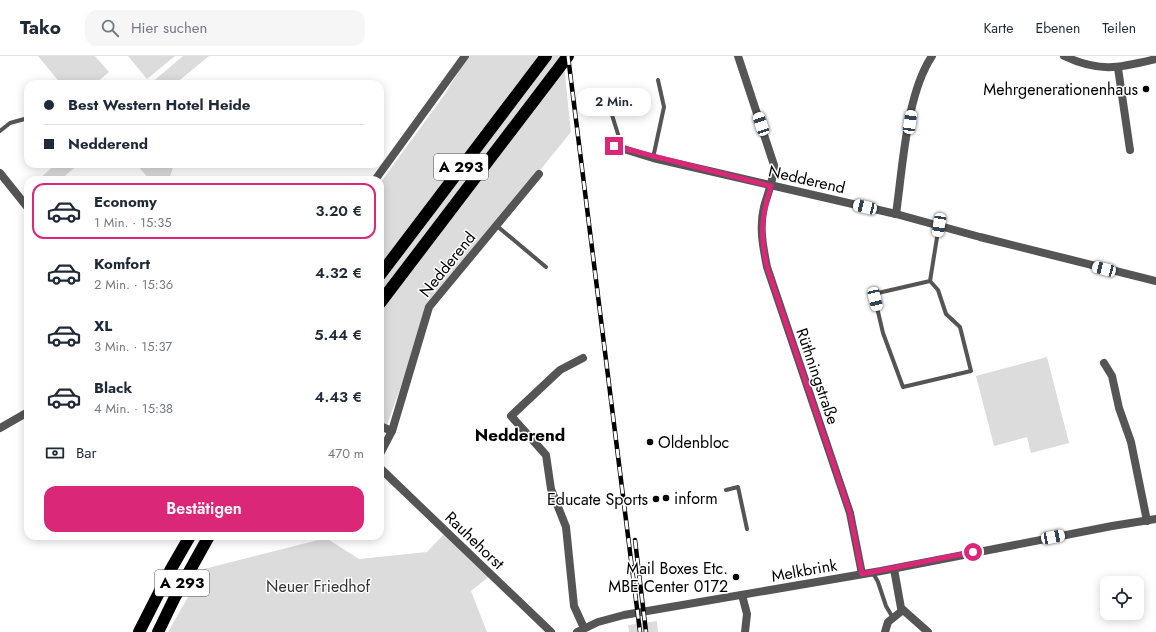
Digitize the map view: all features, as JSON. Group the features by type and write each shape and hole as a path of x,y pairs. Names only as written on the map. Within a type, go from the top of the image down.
{"highway":[{"name":"A 293","path":"384,298 568,56"},
{"name":"A 293","path":"384,269 545,58"},
{"name":"A 293","path":"139,632 170,569 188,540"},
{"name":"A 293","path":"158,632 175,597 207,540"}],"street":[{"path":"384,168 465,56"},
{"name":"Rüthningstraße","path":"738,56 774,165 774,177 764,209 762,241 767,267 850,513 862,574"},
{"path":"896,214 912,106 919,81 932,56"},
{"path":"1064,56 1083,65 1118,68 1156,59"},
{"path":"1118,68 1130,150"},
{"name":"Nedderend","path":"614,146 653,158 896,214 980,237 1156,281"},
{"path":"0,173 24,203"},
{"name":"Nedderend","path":"384,446 392,431 429,307 540,174"},
{"path":"581,630 574,606 566,527 551,489 546,455 511,416 560,370 583,358"},
{"path":"1104,363 1112,376 1119,408 1131,442 1147,521"},
{"path":"0,428 24,414"},
{"path":"384,428 392,431"},
{"name":"Rauhehorst","path":"384,472 551,632"},
{"name":"Melkbrink","path":"581,630 598,622 618,616 873,573 1082,531 1156,519"},
{"path":"894,568 900,604 903,610 928,632"},
{"path":"742,595 746,614 745,632"},
{"path":"885,632 887,624 903,610"}],"lane":[{"path":"653,158 664,107 658,80"},
{"path":"612,115 622,149"},
{"path":"0,131 10,123 24,119"},
{"path":"930,281 939,225"},
{"path":"497,226 546,267"},
{"path":"930,281 938,290 946,314 960,327 971,371 903,386 883,333 875,299 878,293 930,281"},
{"path":"726,490 738,487 747,530"},
{"path":"873,573 878,582 886,606 893,618"}],"green space":[{"path":"38,56 95,56 109,72 100,80 58,80"},
{"path":"128,56 175,56 147,79"},
{"path":"183,56 209,56 180,80 155,80"},
{"path":"468,56 563,56 571,132 429,307 384,434 384,178 445,94"},
{"path":"52,168 74,168 65,176 42,176"},
{"path":"140,168 173,168 170,176 146,176"},
{"path":"1047,357 1069,443 1031,453 1027,437 994,446 976,376"},
{"name":"Neuer Friedhof","path":"446,532 491,575 471,591 487,632 168,632 204,569 318,540 329,540 359,559 427,552"},
{"path":"657,621 658,632 629,632 628,625"}],"railway":[{"path":"568,56 640,632"},
{"path":"635,540 646,632"}],"place":[{"name":"Mehrgenerationenhaus","path":"1146,89"},
{"name":"Oldenbloc","path":"650,442"},
{"name":"inform","path":"666,498"},
{"name":"Educate Sports","path":"656,499"},
{"name":"Mail Boxes Etc. MBE Center 0172","path":"736,577"}],"district":[{"name":"Nedderend","path":"520,435"}],"route":[{"path":"614,146 653,158 771,186 764,209 762,241 767,267 850,513 862,574 973,552"}]}
